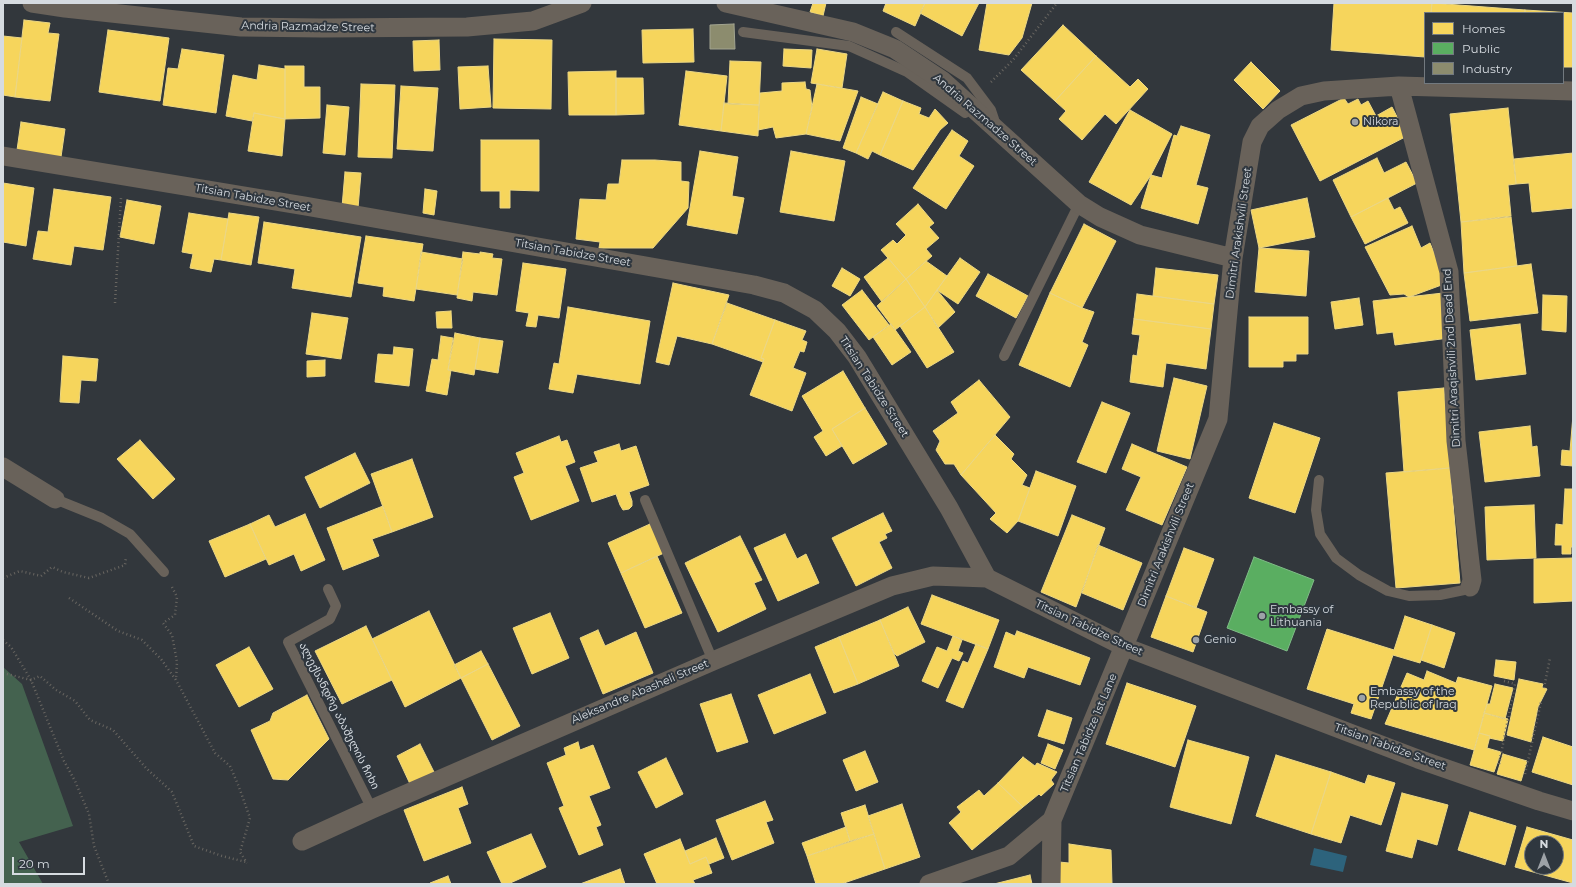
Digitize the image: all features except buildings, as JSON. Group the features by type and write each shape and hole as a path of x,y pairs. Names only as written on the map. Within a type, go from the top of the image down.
{"street":[{"name":"Andria Razmadze Street","path":"32,3 65,8 242,27 322,28 466,27 533,21 582,3"},
{"name":"Andria Razmadze Street","path":"726,3 853,32 895,49 943,81 1080,204 1100,217 1140,235 1233,258"},
{"name":"Dimitri Arakishvili Street","path":"1125,646 1218,419 1233,258 1252,142 1260,126 1278,110 1302,96 1324,91 1399,86 1573,91"},
{"name":"Dimitri Araqishvili 2nd Dead End","path":"1399,86 1449,272 1456,441 1472,580 1470,587"},
{"name":"Titsian Tabidze Street","path":"3,156 754,285 784,293 815,310 837,331 857,357 949,508 987,578 1125,646 1418,759 1539,801 1573,811"},
{"path":"3,467 56,499"},
{"name":"Aleksandre Abasheli Street","path":"302,840 713,661 892,586 933,576 987,578"},
{"name":"Titsian Tabidze 1st Lane","path":"1051,884 1052,820 1125,646"},
{"name":"Titsian Tabidze 1st Lane","path":"929,884 1009,856 1052,820"}],"lane":[{"path":"743,32 849,46 907,72 952,102 991,132 999,132 991,110 967,78 896,32"},
{"path":"1004,356 1080,204"},
{"path":"1320,480 1316,510 1320,534 1336,558 1359,575 1388,591 1409,596 1440,595 1464,590 1470,587"},
{"path":"56,499 102,518 130,534 164,572"},
{"path":"646,500 713,661"},
{"name":"ალექსანდრე აბაშელის ჩიხი","path":"328,590 336,606 330,619 288,642 372,809"}],"path":[{"path":"979,94 1014,60 1057,3"},
{"path":"115,303 122,176"},
{"path":"3,578 20,571 41,576 52,567 63,572 89,578 125,565 130,534"},
{"path":"164,572 177,597 175,615 163,623 172,635 177,662 176,680"},
{"path":"3,673 31,680 40,676 56,690 75,701 90,720 113,730 146,768 172,792 194,846 222,856 247,862 240,852 250,818 239,787 230,766 215,753 176,680 160,659 142,640 118,631 69,598"},
{"path":"3,640 11,647 31,680 64,761 75,781 89,814 94,846 104,875 109,884"},
{"path":"1544,688 1550,658"},
{"path":"1502,750 1515,684 1504,681"},
{"path":"1528,761 1541,702"}],"green space":[{"path":"3,667 22,684 73,826 19,842 43,884 3,884"}],"water":[{"path":"1314,848 1347,856 1343,872 1310,865"}],"place":[{"name":"Nikora","path":"1355,122"},
{"name":"Embassy of Lithuania","path":"1262,616"},
{"name":"Genio","path":"1196,640"},
{"name":"Embassy of the Republic of Iraq","path":"1362,698"}]}
